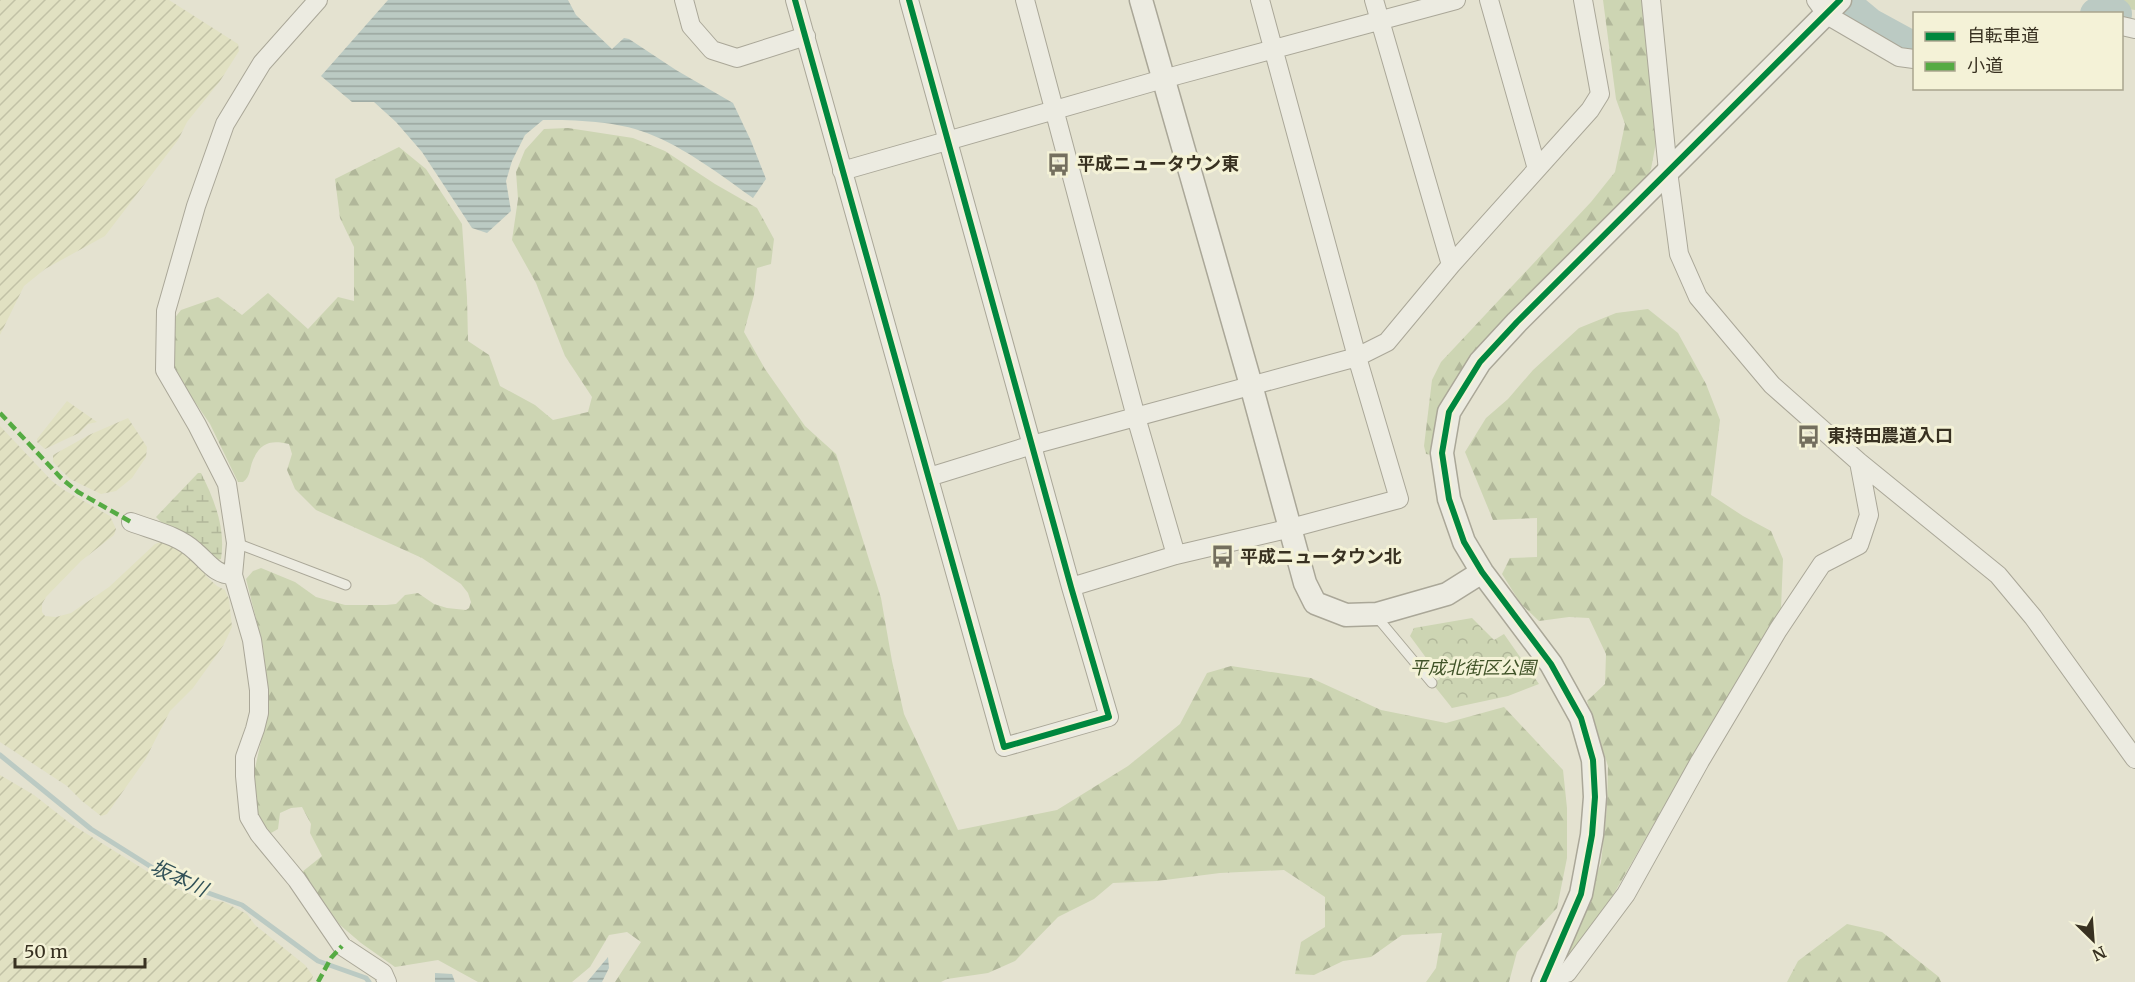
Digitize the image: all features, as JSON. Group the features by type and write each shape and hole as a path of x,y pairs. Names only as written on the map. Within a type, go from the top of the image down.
{"street":[{"path":"318,0 262,63 225,124 196,206 166,311 165,370 198,425 227,484 236,543 233,575 252,640 259,690 259,713 245,757 249,817 259,834 297,880 342,946 383,973 387,982"},
{"path":"684,0 691,26 712,50 737,58 806,36"},
{"path":"795,0 1004,747 1109,717 909,0"},
{"path":"1025,0 1136,417 1176,555"},
{"path":"1141,0 1305,583 1315,603 1346,615 1374,614 1448,594 1482,572"},
{"path":"1071,587 1176,555 1291,528 1399,499 1357,357 1260,0"},
{"path":"1374,0 1451,265"},
{"path":"843,171 1163,79 1456,0"},
{"path":"1489,0 1537,170"},
{"path":"928,477 1032,445 1357,357 1387,342 1451,265 1590,110 1600,94 1583,0"},
{"path":"1651,0 1668,171 1679,254 1698,297 1772,385 1859,462 1998,576 2033,617 2135,759"},
{"path":"1545,979 1581,894 1592,835 1595,797 1593,760 1581,718 1551,664 1482,572 1464,542 1449,499 1442,453 1449,412 1480,362 1829,6 1899,57 1913,59"},
{"path":"1545,979 1567,973 1626,894 1700,761 1778,630 1822,564 1859,545 1869,515 1859,462"},
{"path":"131,522 180,540 195,550 214,570 225,575 233,575"}],"lane":[{"path":"236,543 346,585"},
{"path":"1374,614 1432,683"}],"green space":[{"path":"0,0 169,0 238,44 239,51 220,81 187,122 178,140 105,236 45,269 24,286 0,335"},
{"path":"1603,0 1645,0 1658,132 1651,169 1644,183 1560,262 1549,280 1458,375 1449,393 1432,455 1426,454 1424,446 1432,380 1441,362 1591,202 1615,172 1625,124 1616,99"},
{"path":"2097,0 2135,0 2135,10 2098,4"},
{"path":"568,128 633,138 665,151 757,208 774,239 771,264 757,268 754,295 744,332 765,369 805,426 836,454 881,598 904,714 958,830 1057,810 1128,766 1180,724 1207,673 1231,666 1311,678 1381,710 1446,723 1504,707 1563,770 1567,808 1567,858 1557,908 1517,952 1509,982 1426,982 1436,968 1442,933 1402,935 1371,957 1343,961 1314,975 1295,974 1301,942 1325,927 1325,897 1284,870 1220,873 1157,881 1113,883 1094,899 1058,917 1015,961 988,973 947,979 941,982 615,982 641,942 627,932 609,935 590,967 572,982 478,982 438,960 395,967 340,925 302,872 322,856 310,833 311,824 302,807 291,808 280,813 278,829 271,833 257,817 253,777 262,737 267,689 263,646 246,579 253,571 261,568 295,582 316,597 345,605 396,604 405,595 418,593 434,604 447,608 466,610 471,602 461,584 422,558 316,510 295,489 287,470 292,454 289,444 277,442 263,446 256,454 247,477 243,482 238,482 210,424 186,389 173,364 173,320 181,310 218,297 242,315 268,293 308,329 338,297 354,301 354,247 340,218 335,179 399,147 426,169 462,224 468,341 489,355 500,386 535,405 553,420 588,412 592,397 565,356 536,283 512,240 518,199 516,172 525,150 544,129"},
{"path":"1648,309 1678,333 1706,384 1720,420 1711,495 1771,531 1783,559 1781,609 1706,733 1612,897 1571,959 1564,957 1601,863 1607,807 1608,766 1587,701 1605,684 1606,654 1589,618 1569,617 1539,621 1521,604 1502,574 1510,558 1537,557 1537,518 1493,520 1465,452 1486,418 1508,399 1533,370 1579,328 1616,313"},
{"path":"67,401 97,422 88,424 79,433 45,449 37,442 37,439"},
{"path":"128,418 147,447 146,457 132,478 116,491 101,494 70,479 53,462 53,455 89,435"},
{"path":"0,426 52,481 110,516 116,529 114,535 81,561 46,597 42,604 42,612 45,616 56,617 71,613 109,587 155,544 161,542 176,546 199,563 206,576 225,590 229,599 232,627 223,646 193,688 170,711 145,760 107,814 101,816 67,786 0,742"},
{"path":"198,473 201,473 218,514 222,547 221,559 217,560 156,517"},
{"name":"平成北街区公園","path":"1472,618 1494,640 1504,634 1539,684 1508,696 1452,708 1432,683 1440,679 1438,674 1410,636 1414,628"},
{"path":"0,775 34,795 71,824 169,885 199,898 224,902 247,914 255,925 305,965 313,976 311,982 0,982"},
{"path":"1847,924 1882,932 1939,977 1941,982 1787,982 1798,961"}],"shaded area":[{"path":"388,0 568,0 576,15 612,49 624,38 629,39 733,103 766,179 753,198 689,154 647,133 609,124 543,120 525,135 512,161 506,181 511,211 487,233 472,228 422,152 396,122 374,102 352,102 321,76"},
{"path":"608,957 609,968 602,982 587,982"},
{"path":"435,973 452,974 455,982 435,982"}],"waterway":[{"path":"1841,0 1870,24 1913,47"},
{"name":"坂本川","path":"0,755 91,829 172,880 242,905 318,961 366,978 369,982"}],"marked path":[{"path":"0,413 61,478 78,492 131,522"},
{"path":"318,982 331,958 342,946"}],"cycle path":[{"path":"795,0 1004,747 1109,717 909,0"},
{"path":"1543,982 1581,894 1592,835 1595,797 1593,760 1581,718 1551,664 1482,572 1464,542 1449,499 1442,453 1449,412 1480,362 1517,322 1840,0"}],"place":[{"name":"平成ニュータウン東","path":"1059,164"},
{"name":"東持田農道入口","path":"1809,436"},
{"name":"平成ニュータウン北","path":"1222,557"}]}
